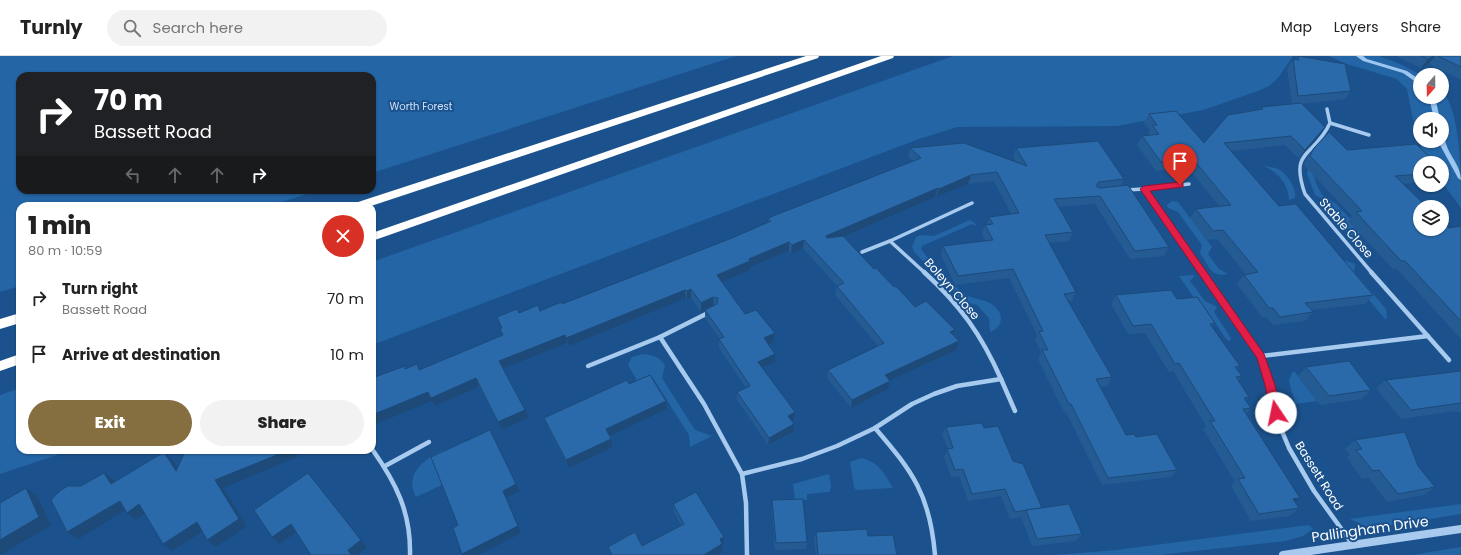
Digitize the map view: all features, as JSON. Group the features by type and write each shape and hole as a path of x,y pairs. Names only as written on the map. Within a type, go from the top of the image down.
{"highway":[{"path":"371,202 815,56"},
{"path":"376,236 890,56"},
{"path":"0,324 16,319"},
{"path":"0,366 16,361"}],"street":[{"path":"1327,109 1330,124 1369,134"},
{"name":"Stable Close","path":"1330,124 1326,134 1300,159 1298,165 1299,180 1305,194 1375,278 1449,360"},
{"path":"1123,191 1189,184"},
{"name":"Bassett Road","path":"1144,189 1261,356 1270,385 1276,413 1292,455 1305,477 1353,545"},
{"path":"862,252 890,241 972,203"},
{"name":"Boleyn Close","path":"890,241 913,260 961,310 984,344 1016,411"},
{"path":"588,366 660,337 716,309"},
{"path":"1261,356 1428,336"},
{"path":"660,337 727,442 742,474 746,504 747,555"},
{"path":"742,474 802,459 838,446 875,428 912,404 934,394 957,386 1001,380"},
{"path":"875,428 906,466 923,496 931,520 935,555"},
{"path":"385,466 429,442"},
{"path":"376,454 385,466 402,500 409,523 410,555"},
{"name":"Pallingham Drive","path":"1283,555 1461,529"}],"green space":[{"name":"Worth Forest","path":"0,56 736,56 376,172 376,72 16,72 16,194 306,194 282,202 16,202 16,287 0,292"},
{"path":"953,56 1293,56 1278,78 1269,86 1203,110 1117,126 957,127 919,139 376,343 376,261"},
{"path":"1329,56 1379,56 1400,64 1413,71 1413,104 1449,104 1449,103 1453,113 1459,145 1461,208 1449,192 1449,156 1424,156 1421,148 1449,148 1449,112 1413,112 1413,119 1407,89 1397,79 1347,64"},
{"path":"1310,163 1316,183 1322,195 1335,203 1361,230 1360,237 1354,240 1337,222 1339,215 1328,202 1315,195 1307,174"},
{"path":"1262,165 1278,169 1285,174 1293,186 1295,198 1289,200 1286,188 1281,178"},
{"path":"1172,201 1178,202 1212,247 1208,254 1219,269 1228,274 1222,275 1214,273 1211,270 1200,253 1202,245 1178,212 1168,208 1167,205"},
{"path":"970,220 975,223 976,226 972,224 922,246 921,249 962,292 970,297 990,303 997,309 1001,316 1000,323 994,331 990,332 989,318 977,305 962,301 914,252 912,247 916,237 921,235 934,236"},
{"path":"1340,259 1355,264 1354,272 1386,309 1386,320 1360,289"},
{"path":"1195,275 1190,281 1205,301 1217,307 1214,312 1229,335 1231,339 1229,341 1226,339 1206,309 1199,305 1179,276"},
{"path":"642,354 655,356 663,362 665,365 662,378 695,430 712,436 690,447 689,435 653,378 639,384 628,365 632,357"},
{"path":"1294,371 1317,401 1295,404 1289,381"},
{"path":"16,389 16,454 60,454 0,474 0,395"},
{"path":"443,450 447,459 446,483 416,497 412,481 414,475 423,463"},
{"path":"861,458 877,465 893,488 856,490 854,487 850,462"},
{"path":"829,474 831,486 830,492 807,494 807,500 795,499 793,484"},
{"path":"1461,504 1461,514 1374,528 1365,526 1350,519"},
{"path":"1309,525 1313,529 1303,536 1286,541 1159,555 1055,555 1117,550"},
{"path":"1461,547 1460,555 1412,555"}],"building":[{"path":"1298,56 1345,64 1351,91 1298,96 1293,59 1299,60"},
{"path":"1421,56 1434,56 1428,59"},
{"path":"1438,56 1461,56 1461,67"},
{"path":"1301,103 1325,127 1305,150 1291,136 1224,143 1279,206 1296,204 1373,295 1305,303 1313,312 1280,317 1273,308 1269,308 1244,275 1258,272 1223,230 1213,231 1196,209 1231,205 1193,159 1161,162 1142,136 1159,134 1152,125 1157,125 1149,114 1176,111 1204,143 1228,115 1263,109 1261,107"},
{"path":"1329,132 1347,150 1413,144 1413,148 1420,148 1429,156 1413,156 1413,175 1395,176 1420,200 1413,200 1413,236 1449,236 1449,228 1461,226 1461,321 1405,261 1401,261 1356,212 1362,211 1310,156 1314,148"},
{"path":"1098,141 1124,179 1099,182 1097,187 1128,185 1169,247 1135,251 1100,196 1054,199 1073,232 1045,235 1076,292 1064,294 1112,377 1096,379 1126,435 1134,434 1136,437 1157,434 1177,470 1108,478 1042,350 1048,350 1039,332 1043,331 1013,269 958,276 943,246 993,240 985,225 993,224 989,217 1019,213 997,172 971,175 826,236 827,238 843,236 874,269 876,268 894,287 896,286 915,307 926,301 955,330 950,332 959,341 885,375 890,381 852,400 828,370 884,343 837,286 844,283 804,240 792,245 789,242 749,259 750,261 717,275 745,314 756,310 775,333 764,338 775,354 758,362 795,412 788,416 794,424 769,438 737,392 750,386 719,339 724,337 705,310 717,304 718,298 713,297 701,303 691,289 687,291 685,290 566,338 565,335 499,361 525,410 498,422 476,378 431,398 428,392 376,413 376,377 405,366 405,369 417,364 419,370 503,335 500,329 502,328 497,317 517,309 519,313 538,305 540,311 561,302 562,304 732,238 771,221 768,218 921,158 910,148 964,143 1027,166 1016,148"},
{"path":"1171,290 1177,299 1197,297 1215,323 1210,324 1240,366 1235,367 1242,376 1236,377 1249,397 1244,398 1251,408 1243,409 1300,498 1293,499 1299,508 1259,514 1238,479 1245,478 1210,421 1215,421 1179,363 1175,364 1151,324 1133,326 1116,295"},
{"path":"1349,361 1371,390 1329,396 1306,367"},
{"path":"1461,371 1461,403 1411,410 1386,380"},
{"path":"650,375 666,401 606,429 611,439 566,460 544,418 627,380 629,384"},
{"path":"982,423 984,428 998,426 1013,461 1023,464 1042,508 1015,512 1005,489 972,494 963,469 955,470 947,449 953,448 946,427"},
{"path":"490,430 516,484 503,491 518,526 462,554 453,528 458,525 431,457"},
{"path":"1405,432 1418,466 1435,487 1398,494 1379,470 1373,471 1356,450 1362,449 1355,440"},
{"path":"161,454 165,454 176,471 184,454 279,454 215,480 239,519 207,540 197,522 163,544 139,504 127,513 120,501 67,532 51,500 61,490 68,486 81,486 104,473 111,484"},
{"path":"308,473 361,540 348,550 351,555 311,555 291,524 272,537 254,510"},
{"path":"26,488 39,517 0,540 0,503"},
{"path":"696,492 724,537 720,539 722,544 704,555 612,555 608,547 635,532 642,546 684,524 673,504"},
{"path":"803,499 807,542 776,543 772,500"},
{"path":"1069,504 1082,534 1037,539 1026,510"},
{"path":"867,529 868,536 893,535 897,555 818,555 816,532"}],"waterway":[{"path":"1359,56 1365,60 1405,72 1413,78"},
{"path":"1434,104 1435,112"},
{"path":"1445,148 1461,178"}],"route":[{"path":"1180,185 1144,189 1261,356 1266,369 1276,413"}]}
